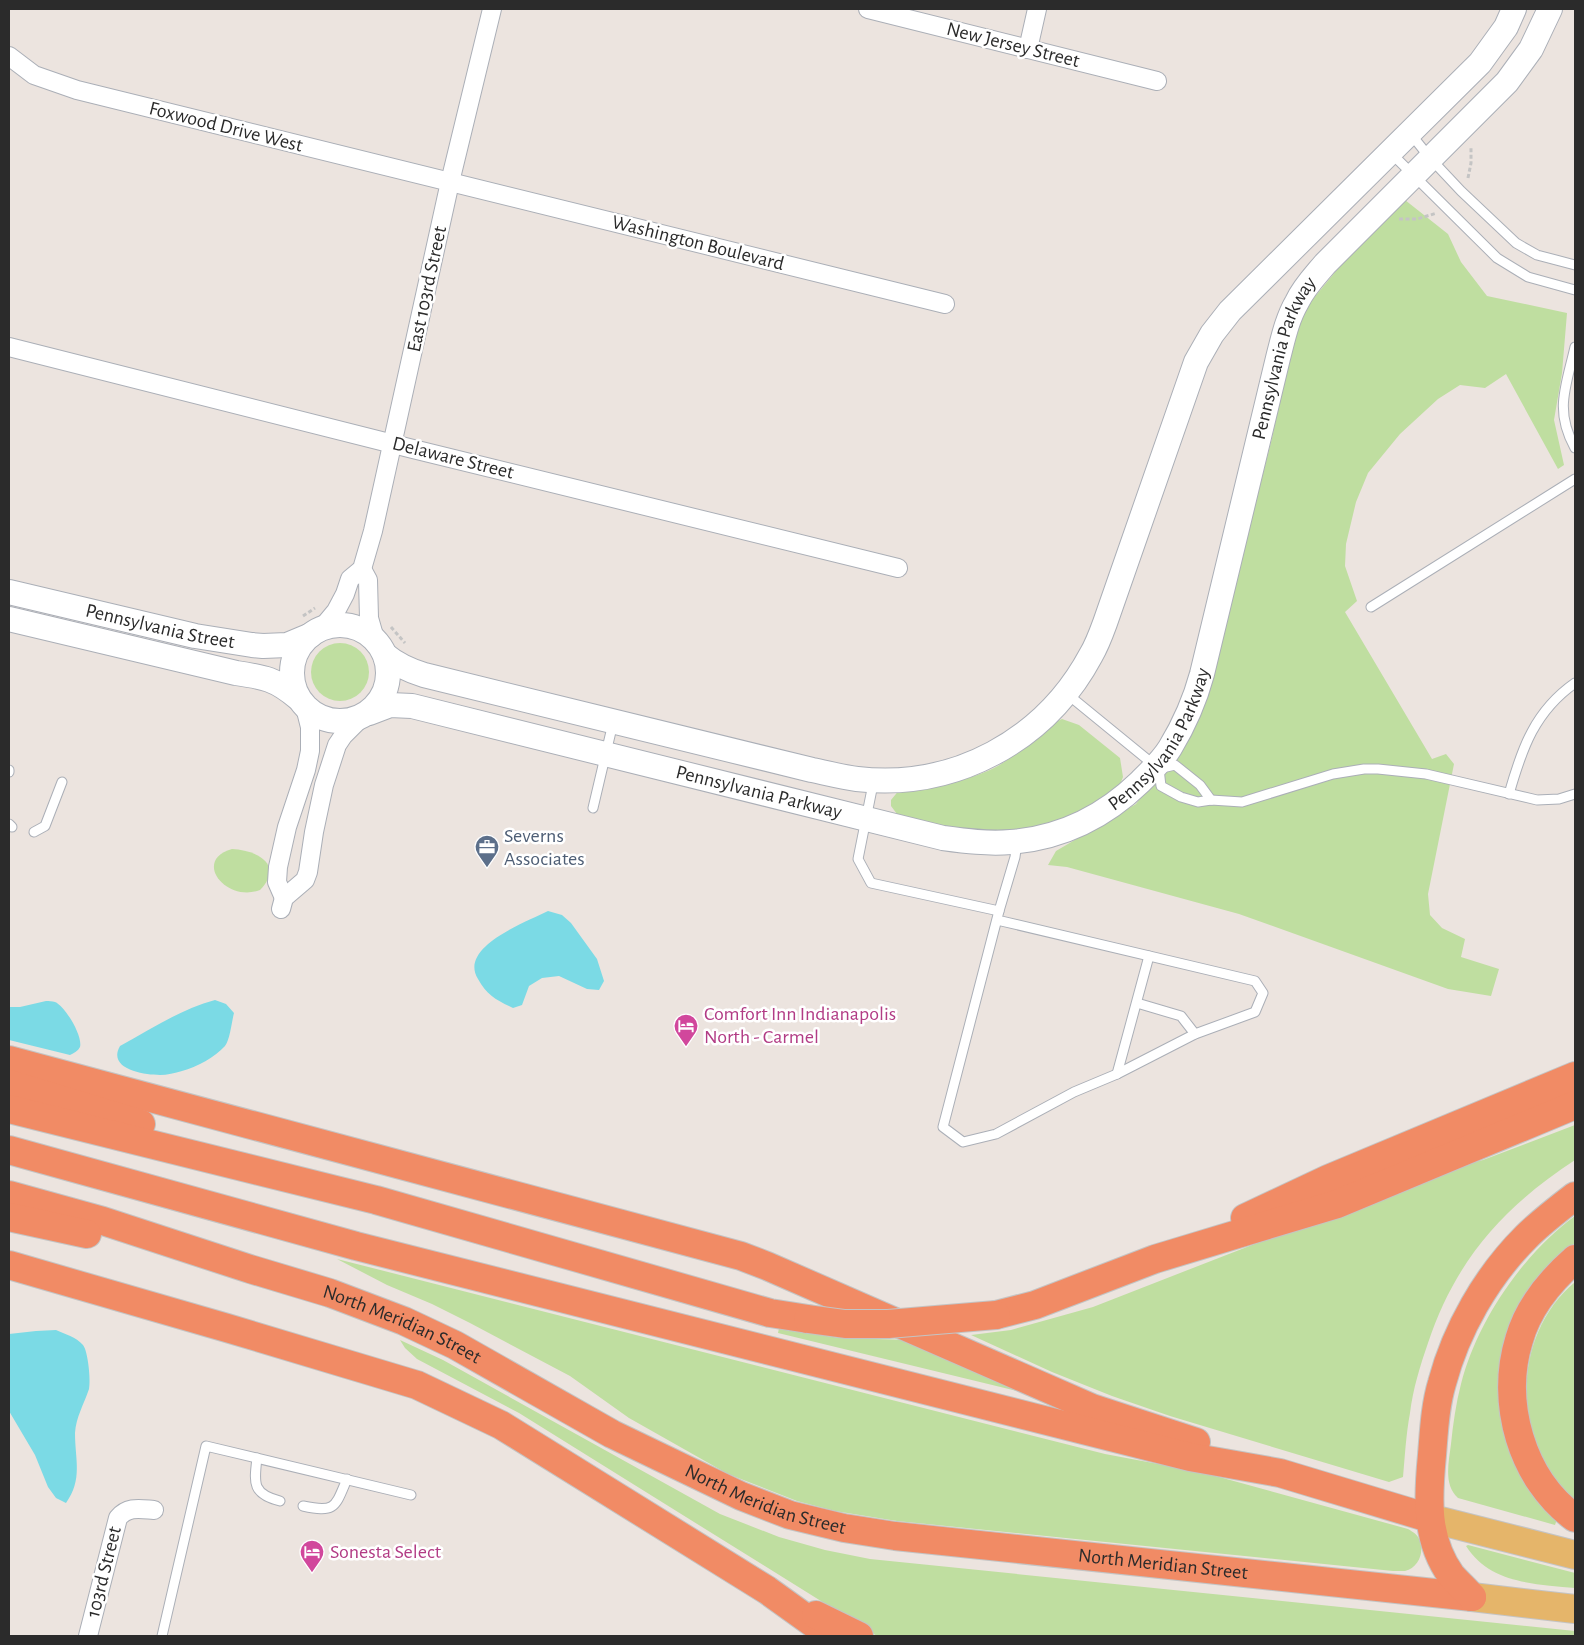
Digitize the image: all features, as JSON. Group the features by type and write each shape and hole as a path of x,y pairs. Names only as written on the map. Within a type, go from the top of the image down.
{"highway":[{"path":"9,1060 741,1256 768,1266 1092,1408 1205,1444 1280,1473 1429,1518"},
{"path":"9,1109 376,1200 770,1312 845,1324 888,1324 996,1315 1035,1305 1155,1259 1328,1179 1575,1076"},
{"path":"9,1084 252,1156 376,1200"},
{"path":"1155,1259 1337,1204 1575,1105"},
{"path":"9,1150 356,1246 545,1295 1190,1458 1280,1473"},
{"name":"North Meridian Street","path":"9,1195 103,1221 330,1293 404,1322 455,1345 648,1453 741,1496 790,1515 844,1528 895,1536 1472,1596"},
{"path":"1472,1596 1452,1575 1440,1556 1429,1518 1428,1496 1435,1418 1442,1384 1464,1324 1502,1263 1551,1214 1575,1196"},
{"path":"9,1217 250,1269"},
{"path":"1575,1259 1560,1272 1542,1293 1529,1315 1519,1338 1513,1365 1512,1395 1514,1417 1524,1452 1539,1479 1552,1497 1575,1518"},
{"path":"9,1265 417,1385 501,1425 767,1590 831,1636"},
{"path":"9,1276 227,1328"},
{"path":"767,1590 859,1636"}],"main road":[{"name":"Pennsylvania Parkway","path":"383,639 396,664 406,670 838,776 903,779 954,771 980,761 1018,740 1053,708 1091,655 1106,623 1196,362 1203,348 1230,310 1410,133 1490,51 1506,27 1514,9"},
{"name":"Pennsylvania Parkway","path":"366,715 390,705 412,706 605,755 962,841 1017,842 1056,833 1084,823 1118,801 1158,768 1178,734 1198,687 1278,358 1293,309 1308,283 1325,264 1507,82 1531,49 1550,9"},
{"name":"Pennsylvania Street","path":"9,592 195,636 262,646 287,645 312,622"},
{"name":"Pennsylvania Street","path":"9,620 270,680 280,684 302,702"},
{"path":"312,622 332,626 349,626 383,639 389,673 385,691 376,707 366,715 343,722 333,722 318,716 302,702 292,679 294,659 312,622"},
{"path":"1429,1518 1575,1555"},
{"name":"North Meridian Street","path":"1472,1596 1575,1609"}],"street":[{"name":"East 103rd Street","path":"312,622 336,611 350,579 362,569 373,532 450,182 492,9"},
{"name":"New Jersey Street","path":"868,9 1157,81"},
{"path":"1028,49 1038,9"},
{"name":"Foxwood Drive West","path":"9,56 34,75 77,90 450,182"},
{"name":"Washington Boulevard","path":"450,182 946,304"},
{"name":"Delaware Street","path":"9,347 392,444 898,568"},
{"path":"362,569 368,580 369,618 383,639"},
{"path":"302,702 310,727 310,751 306,770 287,827 278,867 277,882 282,904 305,880 308,872 314,832 333,754 343,736 366,715"},
{"name":"103rd Street","path":"88,1636 118,1518 123,1512 133,1509 154,1510"}],"lane":[{"path":"1410,133 1430,158 1480,210 1516,243 1537,255 1575,265"},
{"path":"1390,152 1497,258 1528,277 1575,290"},
{"path":"1575,347 1563,411 1568,435 1575,448"},
{"path":"1371,607 1575,480"},
{"path":"1510,794 1522,750 1530,733 1546,709 1558,696 1575,683"},
{"path":"1065,693 1158,768 1161,786 1181,797 1198,802 1211,800 1242,802 1322,777 1364,769 1408,772 1537,800 1548,800 1575,794"},
{"path":"593,808 614,721"},
{"path":"1158,768 1175,765 1200,785 1211,800"},
{"path":"874,779 858,859 871,883 998,915 1149,956 1255,981 1263,993 1255,1012 1195,1034 1117,1074 1074,1092 996,1134 963,1142 943,1127 998,915 1015,857 1017,842"},
{"path":"34,832 45,826 62,782"},
{"path":"1117,1074 1149,956"},
{"path":"1137,1003 1181,1016 1195,1034"},
{"path":"162,1636 206,1446 410,1494"},
{"path":"257,1458 255,1477 257,1488 264,1495 280,1500"},
{"path":"303,1506 319,1510 332,1507 337,1501 347,1479"}],"path":[{"path":"1395,218 1417,219 1431,216 1440,211"},
{"path":"383,639 406,644"}],"green space":[{"path":"1405,200 1448,234 1461,262 1487,296 1567,313 1562,373 1554,420 1564,465 1558,469 1506,374 1485,388 1460,385 1438,399 1400,434 1368,473 1356,502 1346,544 1345,566 1357,601 1345,612 1432,759 1446,754 1454,764 1428,894 1430,915 1442,928 1465,939 1461,957 1499,969 1491,996 1448,989 1239,914 1067,867 1048,865 1056,851 1136,804 1196,723 1213,672 1272,438 1299,316 1345,260"},
{"path":"334,643 346,643 361,651 369,666 369,678 361,693 346,701 334,701 319,693 311,678 311,666 319,651"},
{"path":"1062,719 1079,725 1120,758 1123,777 1119,787 1108,797 1055,824 1028,829 991,832 962,830 904,818 897,814 891,806 891,800 900,789 926,787 956,781 996,767 1014,755 1047,727"},
{"path":"232,849 250,852 264,860 270,873 260,890 236,891 226,886 218,878 214,870 215,862 220,854"},
{"path":"1575,1125 1575,1160 1525,1197 1504,1217 1468,1261 1453,1286 1439,1313 1417,1378 1409,1421 1403,1477 1389,1482 1170,1416 1112,1396 1052,1372 971,1335 1011,1330 1093,1307 1444,1170 1483,1160"},
{"path":"1575,1216 1575,1243 1552,1263 1502,1360 1557,1519 1555,1525 1458,1498 1450,1486 1448,1465 1459,1391 1468,1360 1490,1313 1520,1269 1538,1249"},
{"path":"337,1259 1105,1454 1201,1472 1408,1529 1415,1533 1421,1544 1420,1558 1410,1569 1393,1571 897,1521 835,1511 797,1501 728,1474 629,1418 570,1376 470,1323 387,1285"},
{"path":"1575,1282 1575,1502 1552,1476 1539,1454 1530,1424 1527,1402 1527,1379 1530,1357 1536,1336 1546,1316 1559,1298"},
{"path":"779,1328 839,1338 911,1340 1017,1388 1017,1391 778,1333"},
{"path":"400,1340 443,1360 720,1514 779,1537 825,1550 870,1559 1575,1631 1575,1636 877,1636 519,1413 417,1359 405,1348"},
{"path":"1466,1546 1575,1573 1575,1588 1530,1583 1501,1575 1476,1559"}],"water":[{"path":"548,911 562,915 571,923 597,959 604,981 599,990 587,989 559,976 542,978 529,986 522,1005 513,1008 493,996 481,985 474,967 477,956 497,937"},
{"path":"215,1000 226,1004 234,1013 227,1043 211,1058 188,1069 160,1075 136,1072 122,1065 118,1060 117,1054 120,1046 178,1014"},
{"path":"46,1001 54,1002 64,1009 76,1029 80,1047 70,1055 9,1040 9,1007 20,1007"},
{"path":"56,1330 74,1338 85,1348 90,1385 75,1433 77,1469 75,1486 66,1503 56,1498 48,1487 35,1455 9,1411 9,1334"}],"place":[{"name":"Severns Associates","path":"487,868"},
{"name":"Comfort Inn Indianapolis North - Carmel","path":"686,1047"},
{"name":"Sonesta Select","path":"312,1573"}]}
